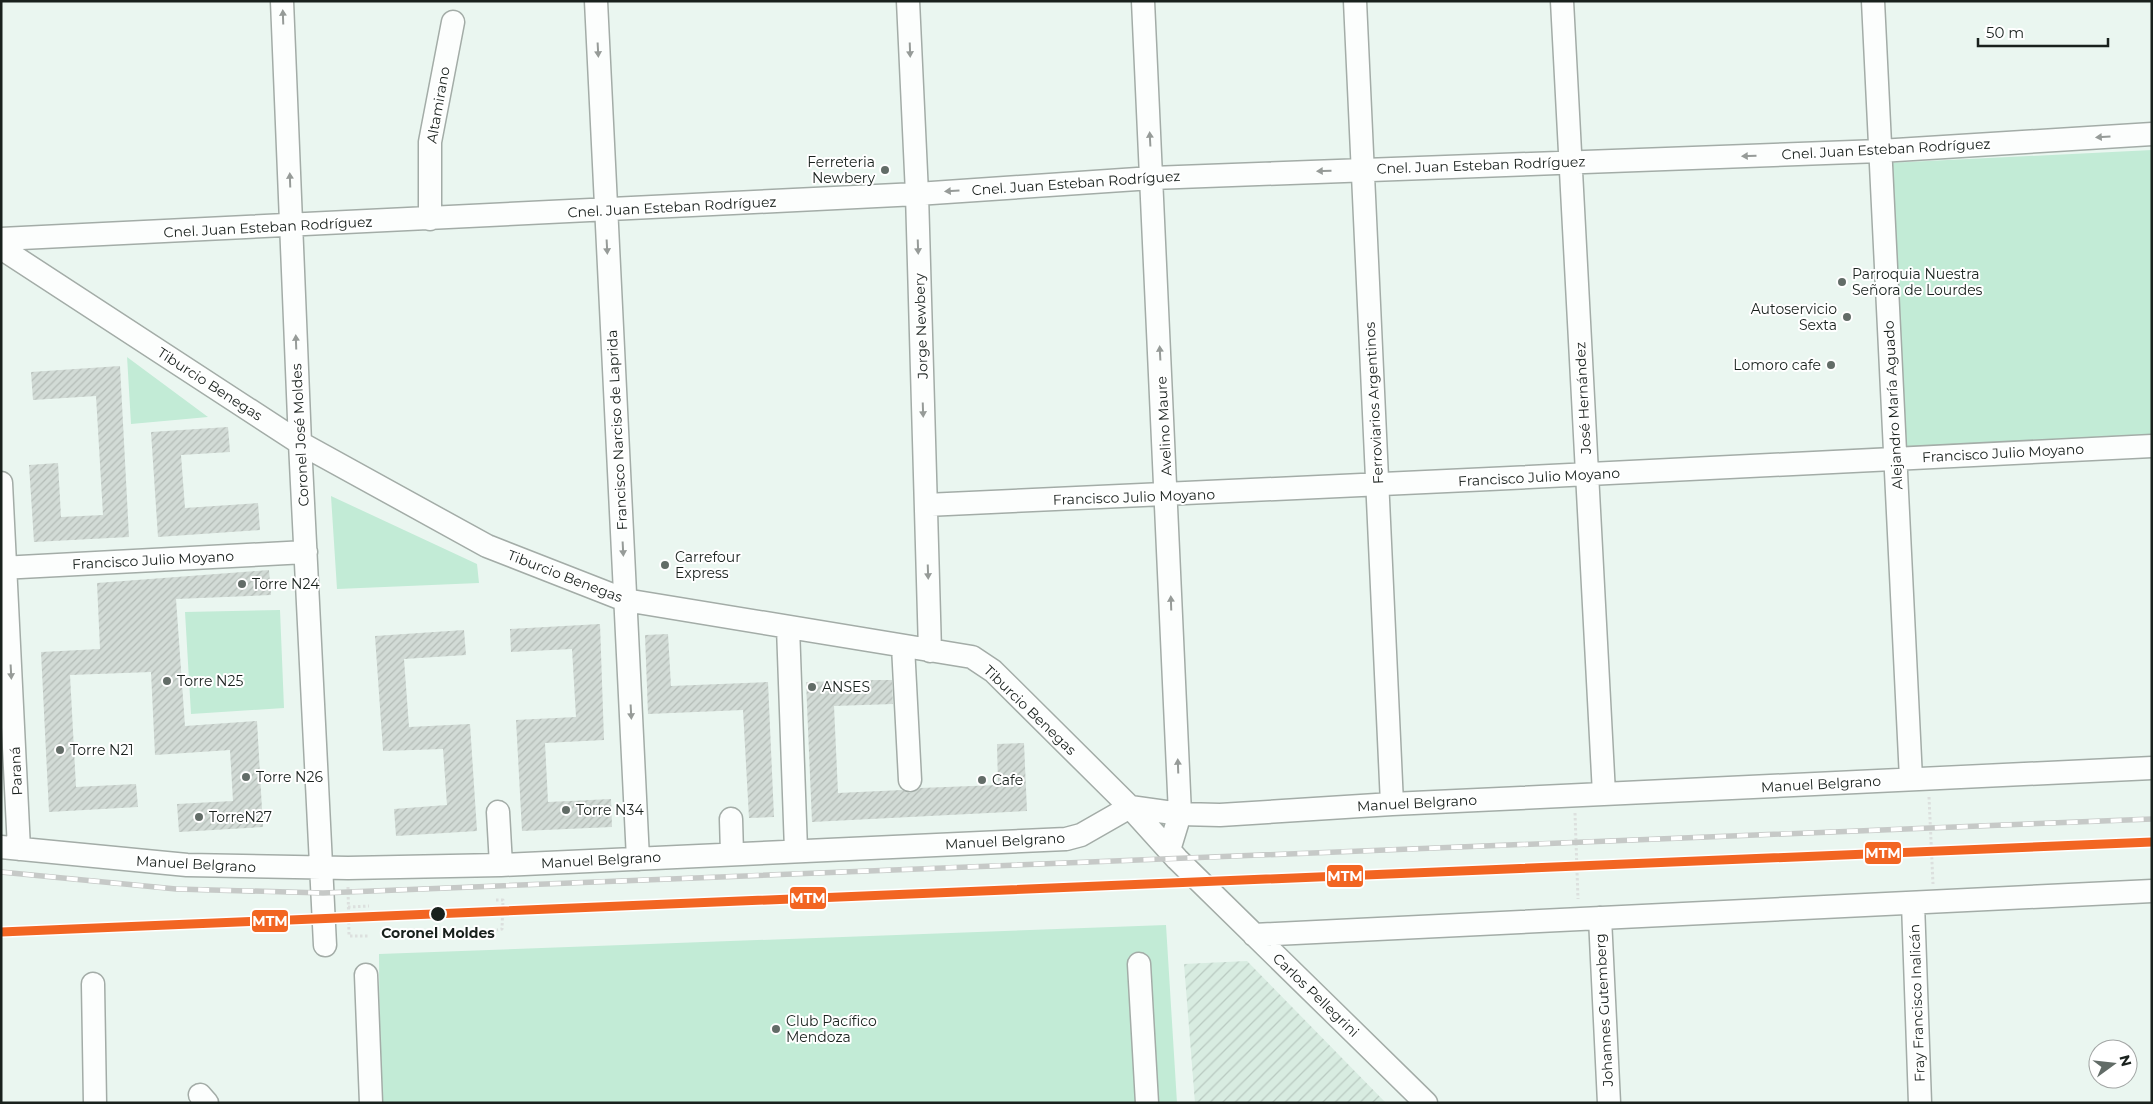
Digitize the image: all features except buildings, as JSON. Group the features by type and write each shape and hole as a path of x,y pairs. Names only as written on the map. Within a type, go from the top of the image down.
{"street":[{"name":"Coronel José Moldes","path":"282,1 300,443 325,945"},
{"name":"Francisco Narciso de Laprida","path":"596,1 638,859"},
{"name":"Jorge Newbery","path":"908,1 917,194 930,651"},
{"name":"Avelino Maure","path":"1143,1 1167,495 1180,814 1169,850"},
{"name":"Ferroviarios Argentinos","path":"1355,1 1392,804"},
{"name":"José Hernández","path":"1562,1 1604,794"},
{"name":"Alejandro María Aguado","path":"1873,1 1895,459 1919,779"},
{"name":"Altamirano","path":"430,219 430,142 453,22"},
{"name":"Cnel. Juan Esteban Rodríguez","path":"1,239 917,194 1152,178 1880,151 2152,134"},
{"name":"Tiburcio Benegas","path":"1,248 300,443 487,546 626,600 972,657 993,671 1130,807 1206,887"},
{"name":"Francisco Julio Moyano","path":"926,505 1378,486 2152,446"},
{"name":"Paraná","path":"1,484 10,848"},
{"name":"Francisco Julio Moyano","path":"4,568 306,552"},
{"path":"788,627 796,850"},
{"path":"904,646 910,780"},
{"name":"Manuel Belgrano","path":"10,848 187,865 348,868 501,865 1066,839 1080,835 1130,807 1180,814 1220,815 1392,804 2152,768"},
{"path":"498,812 501,865"},
{"path":"731,819 732,854"},
{"name":"Carlos Pellegrini","path":"1206,887 1426,1103"},
{"path":"1254,935 2152,892"},
{"name":"Fray Francisco Inalicán","path":"1920,1103 1923,902"},
{"name":"Johannes Gutemberg","path":"1589,919 1609,1103"},
{"path":"1140,964 1147,1103"},
{"path":"366,975 371,1103"},
{"path":"94,984 95,1103"}],"path":[{"path":"1919,779 1923,902"},
{"path":"1575,795 1589,919"},
{"path":"348,868 349,936 368,936"},
{"path":"496,900 503,900 502,930 497,930"},
{"path":"348,907 370,906"}],"shaded area":[{"path":"1247,961 1386,1103 1195,1103 1184,964"}],"green space":[{"path":"2152,150 2152,437 1902,449 1887,163"},
{"path":"127,357 208,417 131,424"},
{"path":"331,496 477,564 479,583 337,589"},
{"path":"280,610 284,708 191,714 185,612"},
{"name":"Club Pacífico Mendoza","path":"1166,925 1177,1103 380,1103 379,954"}],"railway":[{"path":"1,872 176,889 323,893 2152,819"}],"transit line":[{"name":"MTM","path":"1,932 2152,842"}],"place":[{"name":"Ferreteria Newbery","path":"885,170"},
{"name":"Parroquia Nuestra Señora de Lourdes","path":"1842,282"},
{"name":"Autoservicio Sexta","path":"1847,317"},
{"name":"Lomoro cafe","path":"1831,365"},
{"name":"Carrefour Express","path":"665,565"},
{"name":"Torre N24","path":"242,584"},
{"name":"Torre N25","path":"167,681"},
{"name":"ANSES","path":"812,687"},
{"name":"Torre N21","path":"60,750"},
{"name":"Torre N26","path":"246,777"},
{"name":"Cafe","path":"982,780"},
{"name":"Torre N34","path":"566,810"},
{"name":"TorreN27","path":"199,817"},
{"name":"Coronel Moldes","path":"438,914"},
{"name":"Club Pacífico Mendoza","path":"776,1029"}]}
